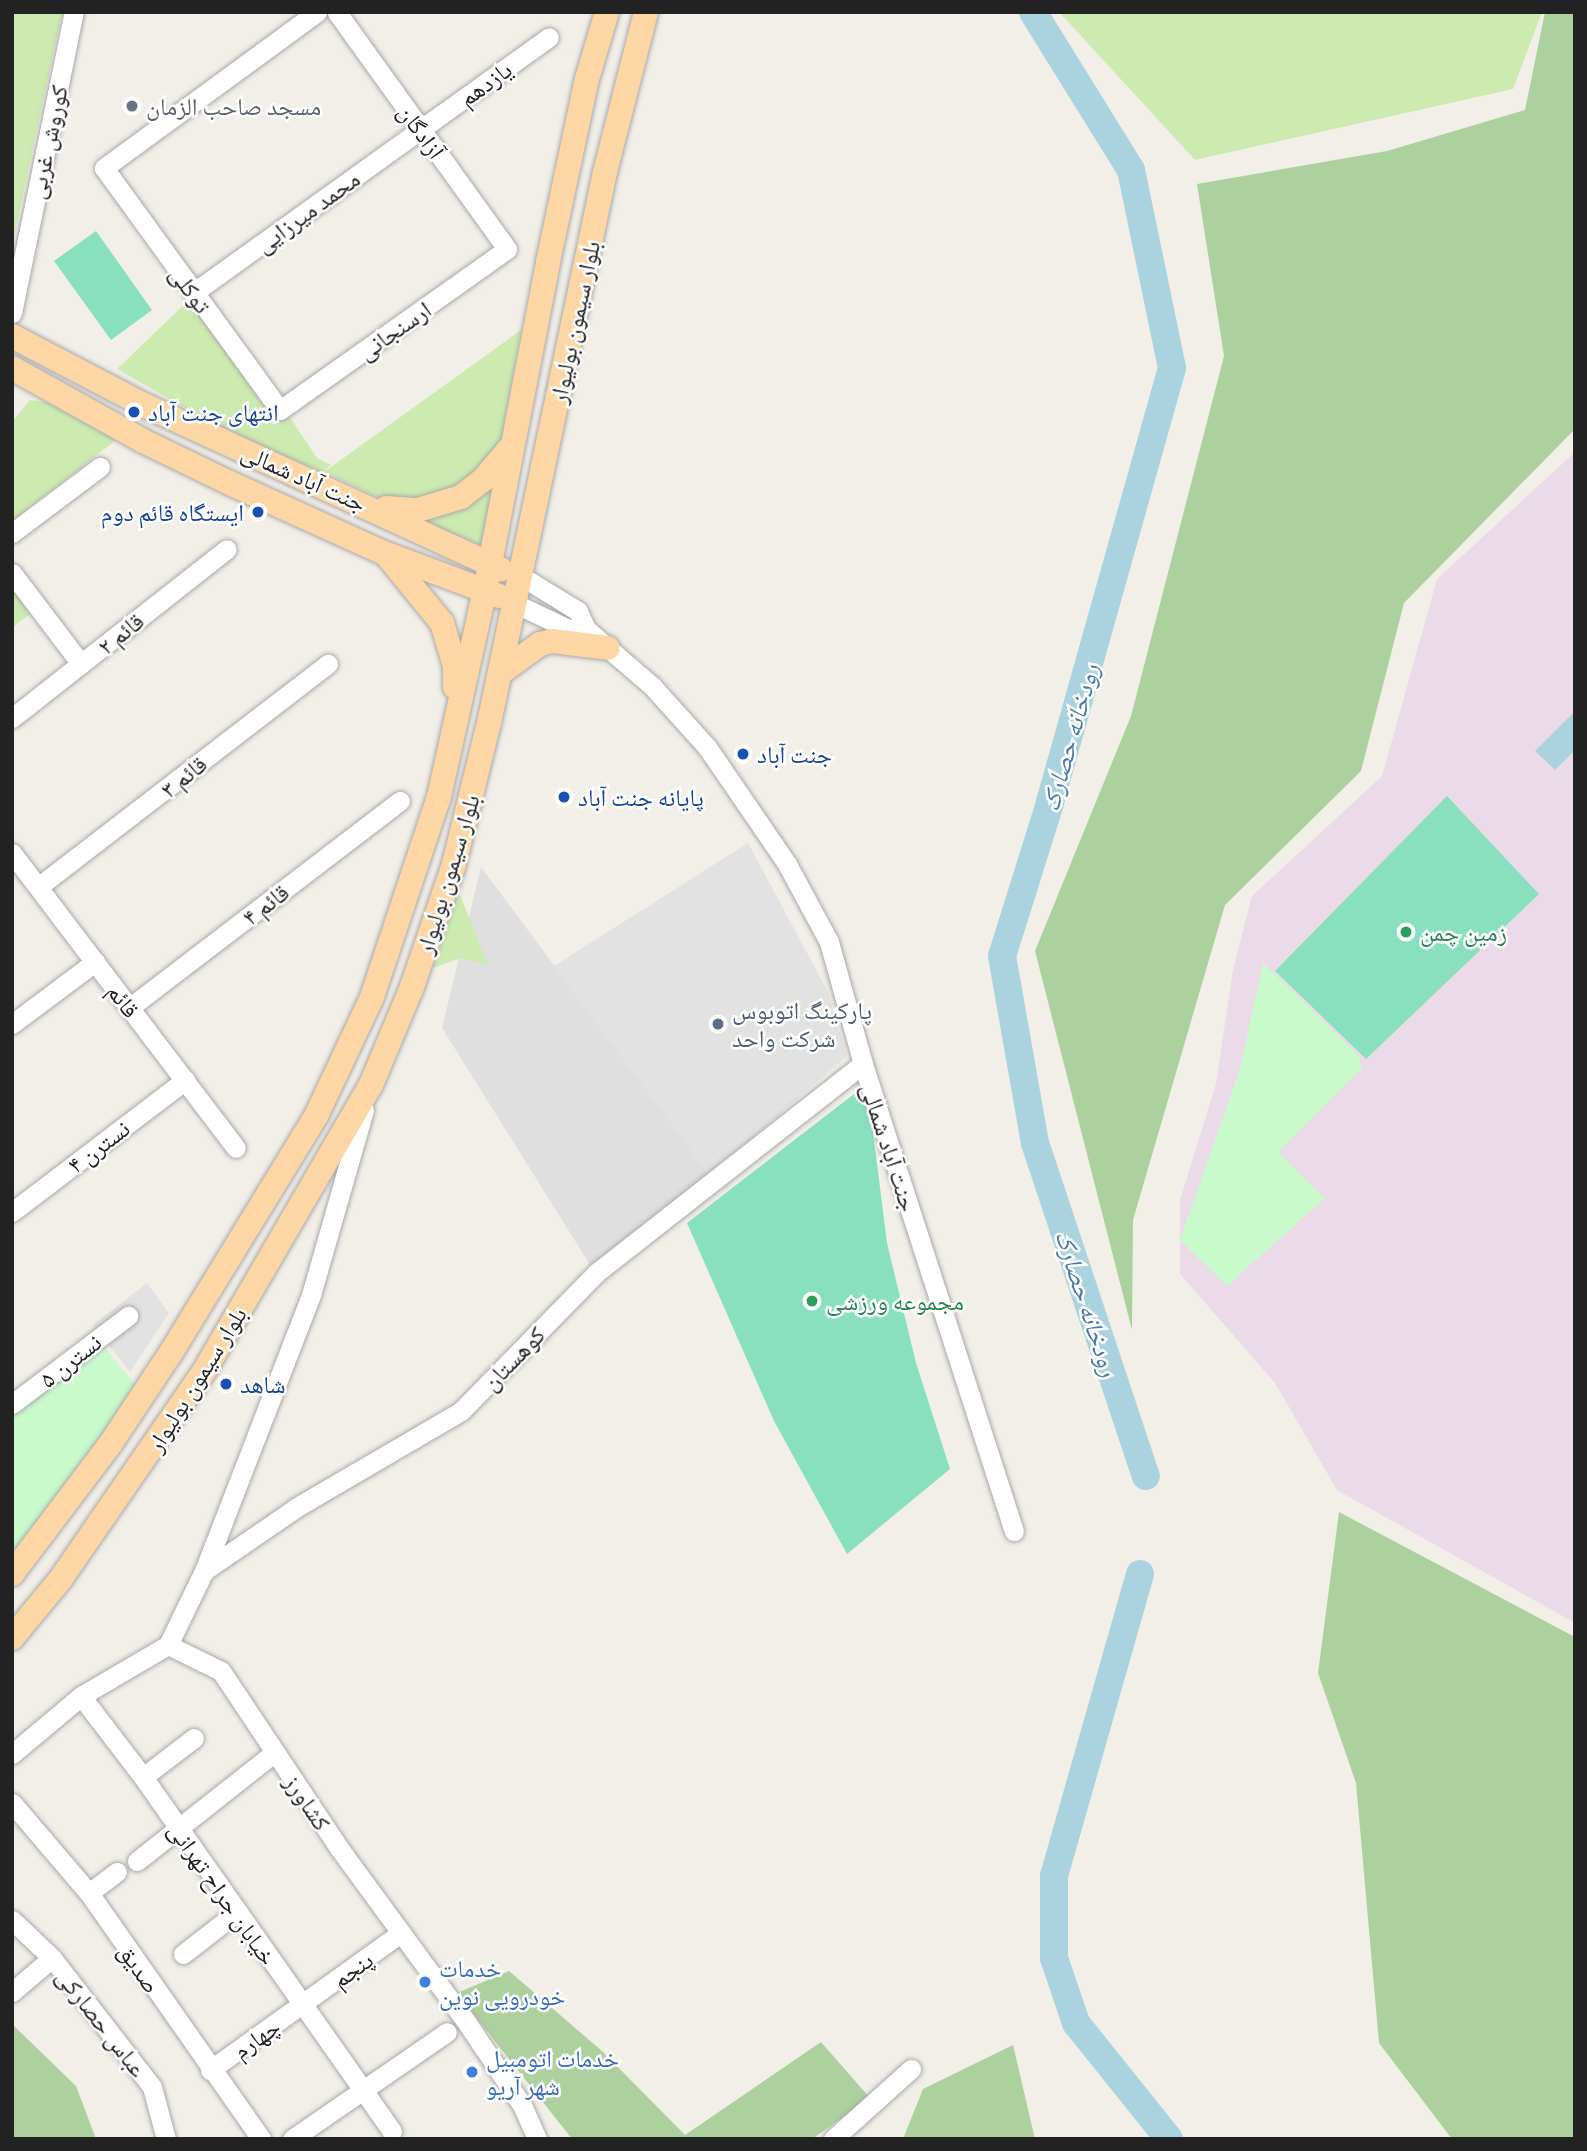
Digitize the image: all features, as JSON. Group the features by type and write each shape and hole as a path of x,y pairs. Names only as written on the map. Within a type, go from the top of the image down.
{"main road":[{"name":"بلوار سیمون بولیوار","path":"12,1574 127,1420 317,1114 372,997 411,888 439,797 456,710 485,590 511,446 587,79 607,12"},
{"name":"بلوار سیمون بولیوار","path":"12,1638 60,1580 206,1368 371,1085 412,987 454,863 500,673 605,172 646,12"},
{"name":"جنت آباد شمالی","path":"12,336 146,405 368,505 488,564 521,576"},
{"name":"جنت آباد شمالی","path":"13,372 142,441 384,553 516,604"},
{"path":"368,505 418,510 460,498 483,480 511,446"},
{"path":"384,553 415,585 442,623 455,666 456,710"},
{"path":"500,673 540,644 552,641 608,648"}],"street":[{"name":"کوروش غربی","path":"12,313 74,12"},
{"name":"توکلی","path":"280,410 104,168 317,12"},
{"name":"آزادگان","path":"337,12 507,249"},
{"name":"یازدهم","path":"421,129 549,37"},
{"name":"محمد میرزایی","path":"194,293 421,129"},
{"name":"ارسنجانی","path":"280,410 507,249"},
{"path":"12,533 100,467"},
{"name":"قائم ۲","path":"12,718 228,549"},
{"path":"12,573 81,664"},
{"name":"جنت آباد شمالی","path":"521,576 578,611 586,629 652,686 707,747 787,864 829,942 863,1064 1014,1531"},
{"name":"جنت آباد شمالی","path":"516,604 569,629 586,629"},
{"name":"قائم ۳","path":"38,887 328,664"},
{"name":"قائم ۴","path":"129,1007 400,801"},
{"name":"قائم","path":"12,853 236,1148"},
{"path":"12,1024 95,961"},
{"name":"کوهستان","path":"168,1645 204,1571 298,1507 460,1411 596,1273 863,1064"},
{"name":"نسترن ۴","path":"12,1212 185,1080"},
{"path":"204,1571 311,1295 371,1085"},
{"name":"نسترن ۵","path":"12,1404 128,1315"},
{"path":"12,1754 81,1696 168,1645"},
{"name":"کشاورز","path":"168,1645 221,1671 522,2105 537,2139"},
{"name":"خیابان جراح تهرانی","path":"81,1696 143,1777 391,2132"},
{"path":"143,1777 194,1738"},
{"path":"137,1861 275,1752"},
{"name":"صدیق","path":"12,1803 89,1893 210,2070 261,2139"},
{"path":"89,1893 117,1872"},
{"path":"183,1954 237,1912"},
{"name":"عباس حصارکی","path":"12,1920 52,1958 152,2087 166,2139"},
{"name":"پنجم","path":"303,2005 401,1933"},
{"path":"12,1992 52,1958"},
{"name":"چهارم","path":"210,2070 303,2005"},
{"path":"292,2139 447,2032"},
{"path":"833,2139 911,2069"}],"shaded area":[{"path":"1575,452 1575,1623 1337,1490 1275,1383 1180,1274 1180,1200 1216,1084 1233,970 1252,896 1382,776 1437,579"},
{"name":"پارکینگ اتوبوس شرکت واحد","path":"748,843 828,992 847,1056 710,1175 554,966"},
{"path":"481,867 710,1175 592,1268 442,1028"},
{"path":"147,1283 169,1313 130,1372 93,1325"}],"green space":[{"path":"12,12 62,12 12,246"},
{"path":"1059,12 1542,12 1513,89 1195,160"},
{"path":"1545,12 1575,12 1575,429 1404,603 1361,771 1225,905 1133,1220 1132,1330 1035,951 1131,716 1224,356 1197,184 1387,151 1525,110"},
{"path":"96,231 152,310 111,340 54,261"},
{"path":"191,298 279,422 289,416 317,458 331,465 323,472 210,422 117,369"},
{"path":"521,330 501,441 495,454 452,495 387,501 324,472"},
{"path":"30,400 46,402 116,440 12,521 12,422"},
{"path":"496,472 481,545 405,517"},
{"path":"12,588 31,613 12,628"},
{"name":"زمین چمن","path":"1447,796 1539,894 1366,1059 1275,971"},
{"path":"459,892 488,965 461,958 433,968"},
{"path":"1263,963 1361,1058 1358,1061 1363,1067 1278,1152 1325,1198 1227,1286 1180,1240 1240,1069"},
{"name":"مجموعه ورزشی","path":"867,1084 887,1243 916,1363 950,1469 847,1554 774,1421 687,1223"},
{"path":"102,1344 136,1386 12,1559 12,1413"},
{"path":"1339,1512 1575,1637 1575,2139 1452,2139 1379,2043 1356,1783 1318,1673"},
{"path":"509,1971 602,2051 685,2135 821,2042 870,2098 812,2139 572,2139 457,1993"},
{"path":"12,2024 76,2086 96,2139 12,2139"},
{"path":"1013,2045 1035,2139 903,2139 923,2089"}],"water":[{"path":"1575,711 1575,750 1555,770 1535,751"}],"waterway":[{"name":"رودخانه حصارک","path":"1033,12 1131,170 1172,368 1050,803 1002,956 1035,1143 1146,1476"},
{"name":"رودخانه حصارک","path":"1140,1574 1054,1876 1054,1958 1076,2023 1169,2139"}],"place":[{"name":"مسجد صاحب الزمان","path":"132,106"},
{"name":"انتهای جنت آباد","path":"134,412"},
{"name":"ایستگاه قائم دوم","path":"258,512"},
{"name":"جنت آباد","path":"743,754"},
{"name":"پایانه جنت آباد","path":"564,797"},
{"name":"زمین چمن","path":"1406,932"},
{"name":"پارکینگ اتوبوس شرکت واحد","path":"718,1024"},
{"name":"مجموعه ورزشی","path":"812,1301"},
{"name":"شاهد","path":"226,1384"},
{"name":"خدمات خودرویی نوین","path":"425,1982"},
{"name":"خدمات اتومبیل شهر آریو","path":"472,2072"}]}
